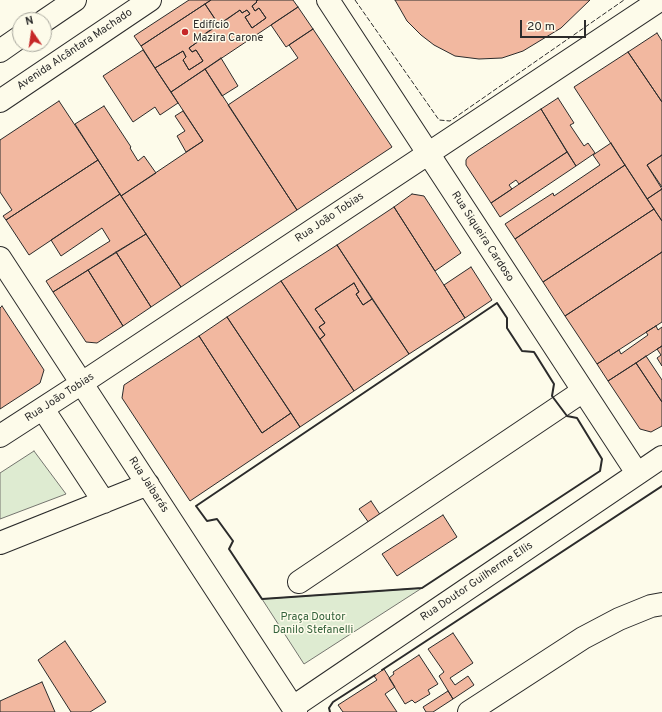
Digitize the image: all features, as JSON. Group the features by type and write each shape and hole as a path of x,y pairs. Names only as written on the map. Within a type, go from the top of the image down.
{"main road":[{"path":"52,16 75,0"},
{"name":"Avenida Alcântara Machado","path":"0,101 150,0"},
{"name":"Rua Siqueira Cardoso","path":"328,0 637,473"},
{"name":"Rua João Tobias","path":"0,436 82,384 660,0"},
{"path":"0,51 12,43"},
{"name":"Rua Jaibarás","path":"0,258 295,710"},
{"path":"299,582 583,391"},
{"path":"43,409 104,502"},
{"name":"Rua Doutor Guilherme Ellis","path":"295,710 662,457"},
{"path":"0,543 148,484"},
{"path":"470,712 583,638 620,619 651,606 662,604"}],"green space":[{"path":"34,451 66,494 0,519 0,473"},
{"name":"Praça Doutor Danilo Stefanelli","path":"422,588 304,664 262,599"}],"building":[{"path":"189,0 211,0 141,46 134,36"},
{"path":"211,0 258,0 252,6 255,11 259,8 266,18 252,28 245,17 250,14 247,10 242,13 240,10 219,25 205,4"},
{"path":"258,0 293,0 298,7 171,92 155,68 183,51 186,57 183,60 189,70 203,61 196,50 192,52 189,48 199,41 197,39 240,10 242,13 247,10 250,14 245,17 252,28 266,18 259,8 255,11 252,6"},
{"path":"395,0 590,0 561,28 523,51 502,58 479,59 455,56 434,45 407,21"},
{"name":"Edifício Mazira Carone","path":"205,4 219,25 197,39 199,41 189,48 192,52 196,50 203,61 189,70 183,60 186,57 183,51 155,68 141,46"},
{"path":"298,7 313,29 286,47 271,25"},
{"path":"313,29 392,147 297,210 228,105 298,58 289,45"},
{"path":"657,33 662,41 662,102 628,52"},
{"path":"143,50 178,103 160,115 155,107 133,122 103,76"},
{"path":"628,52 662,102 662,155 647,165 662,189 647,199 574,87"},
{"path":"221,58 238,86 222,96 205,69"},
{"path":"205,69 297,210 181,287 121,196 203,141 171,92"},
{"path":"558,98 574,123 570,125 584,146 588,143 595,153 576,166 541,109"},
{"path":"59,101 98,160 6,220 3,216 12,210 0,192 0,140"},
{"path":"104,106 131,147 130,148 138,161 144,156 156,173 121,196 75,124"},
{"path":"541,109 567,152 519,184 516,180 509,185 512,189 491,203 466,165 466,160 468,157"},
{"path":"183,111 203,141 186,152 177,136 185,131 175,116"},
{"path":"611,143 625,165 515,239 505,224 553,193 554,196 600,165 593,155"},
{"path":"567,152 576,166 500,217 491,203"},
{"path":"662,155 662,187 647,165"},
{"path":"98,160 120,194 29,255 6,220"},
{"path":"625,165 654,209 543,282 515,239"},
{"path":"662,189 662,221 647,199"},
{"path":"120,194 146,234 53,292 46,281 110,241 102,228 61,256 51,240"},
{"path":"412,194 424,196 461,253 435,271 394,207"},
{"path":"394,207 465,318 409,354 337,245"},
{"path":"654,209 662,221 662,252 565,316 543,282"},
{"path":"146,234 181,287 151,307 116,252"},
{"path":"337,245 372,299 363,305 356,294 359,292 354,283 315,309 325,323 319,327 325,335 320,339 281,281"},
{"path":"116,252 151,307 123,326 88,270"},
{"path":"662,252 662,322 597,364 565,316"},
{"path":"471,267 492,300 465,318 444,285"},
{"path":"88,270 123,326 97,343 86,342 53,292"},
{"path":"281,281 354,391 300,427 227,317"},
{"path":"354,283 359,292 356,294 363,305 372,299 409,354 354,391 320,339 325,335 319,327 325,323 315,309"},
{"path":"2,306 44,370 40,383 0,409 0,308"},
{"path":"227,317 291,413 262,433 199,336"},
{"path":"656,326 658,330 662,327 662,346 608,381 597,364 619,350 621,354 648,335 646,332"},
{"path":"199,336 262,433 291,413 300,427 190,501 122,398 124,385"},
{"path":"662,346 662,366 657,358 661,355 657,349"},
{"path":"646,356 662,380 662,402 636,363"},
{"path":"636,363 662,402 662,426 651,432 640,429 608,381"},
{"path":"371,501 381,516 369,523 359,509"},
{"path":"443,515 457,537 397,576 382,554"},
{"path":"453,633 473,663 450,678 455,685 468,676 474,685 453,699 439,676 444,672 428,649"},
{"path":"65,641 106,702 90,712 71,712 38,660"},
{"path":"419,655 438,684 428,690 430,694 415,703 412,700 405,704 389,678 394,674 393,672"},
{"path":"384,669 395,687 385,694 397,712 343,712 338,705 377,680 374,676"},
{"path":"42,682 55,712 0,712 0,701"},
{"path":"448,691 453,699 433,712 426,712 423,707"}],"fence":[{"path":"355,0 439,120 450,121 624,0"}],"wall":[{"path":"497,303 507,318 507,328 522,351 534,352 554,384 552,396 567,416 577,418 602,459 600,471 422,588 262,599 229,549 233,541 217,519 207,521 196,506 497,303"},
{"path":"382,670 662,486"},
{"path":"330,712 329,708 333,702 375,675"}],"place":[{"name":"Edifício Mazira Carone","path":"185,32"}]}
